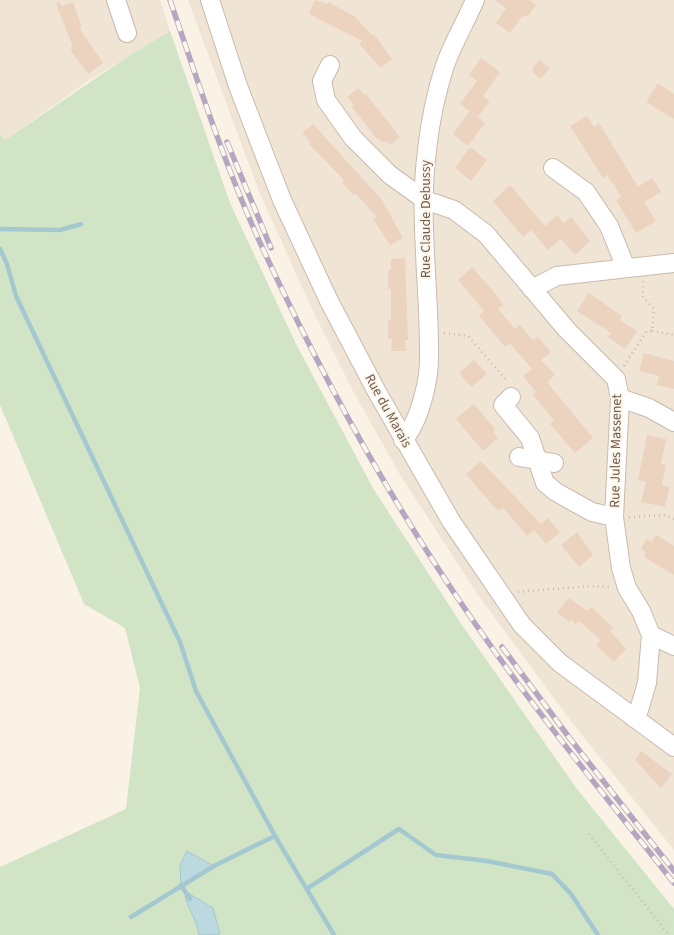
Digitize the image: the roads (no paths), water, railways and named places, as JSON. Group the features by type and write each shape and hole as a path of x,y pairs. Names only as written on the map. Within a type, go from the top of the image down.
{"street":[{"path":"116,0 127,33"},
{"name":"Rue du Marais","path":"210,0 238,86 282,200 329,301 403,440 451,521 522,624 560,663 674,747"},
{"name":"Rue Claude Debussy","path":"403,440 411,432 421,403 430,360 425,200 426,152 434,105 446,64 475,0"},
{"name":"Rue Jules Massenet","path":"330,65 322,81 326,100 353,138 390,175 425,200 454,210 486,234 567,330 616,379 620,398 614,517 621,568 626,588 641,611 651,635 647,683 639,710 634,718"},
{"path":"552,168 586,192 634,268"},
{"path":"532,289 557,276 674,264"},
{"path":"511,397 503,405 530,438 546,462 545,483 556,492 592,512 614,517"},
{"path":"620,398 650,408 674,422"},
{"path":"519,457 546,462"},
{"path":"651,635 674,646"}],"water":[{"path":"187,851 214,866 181,885 180,865"},
{"path":"188,893 213,908 220,934 199,935 185,896"}],"waterway":[{"path":"0,229 60,230 81,224"},
{"path":"0,249 7,264 16,296 180,642 196,691 275,836 334,935"},
{"path":"308,888 399,829 436,855 487,861 552,874 571,894 598,935"},
{"path":"131,917 214,866 275,836"},
{"path":"181,885 190,899"}],"railway":[{"path":"170,0 211,119 257,236 305,336 357,434 413,529 498,656 572,754 674,883"},
{"path":"227,142 271,248"},
{"path":"502,647 571,740 674,871"}]}
